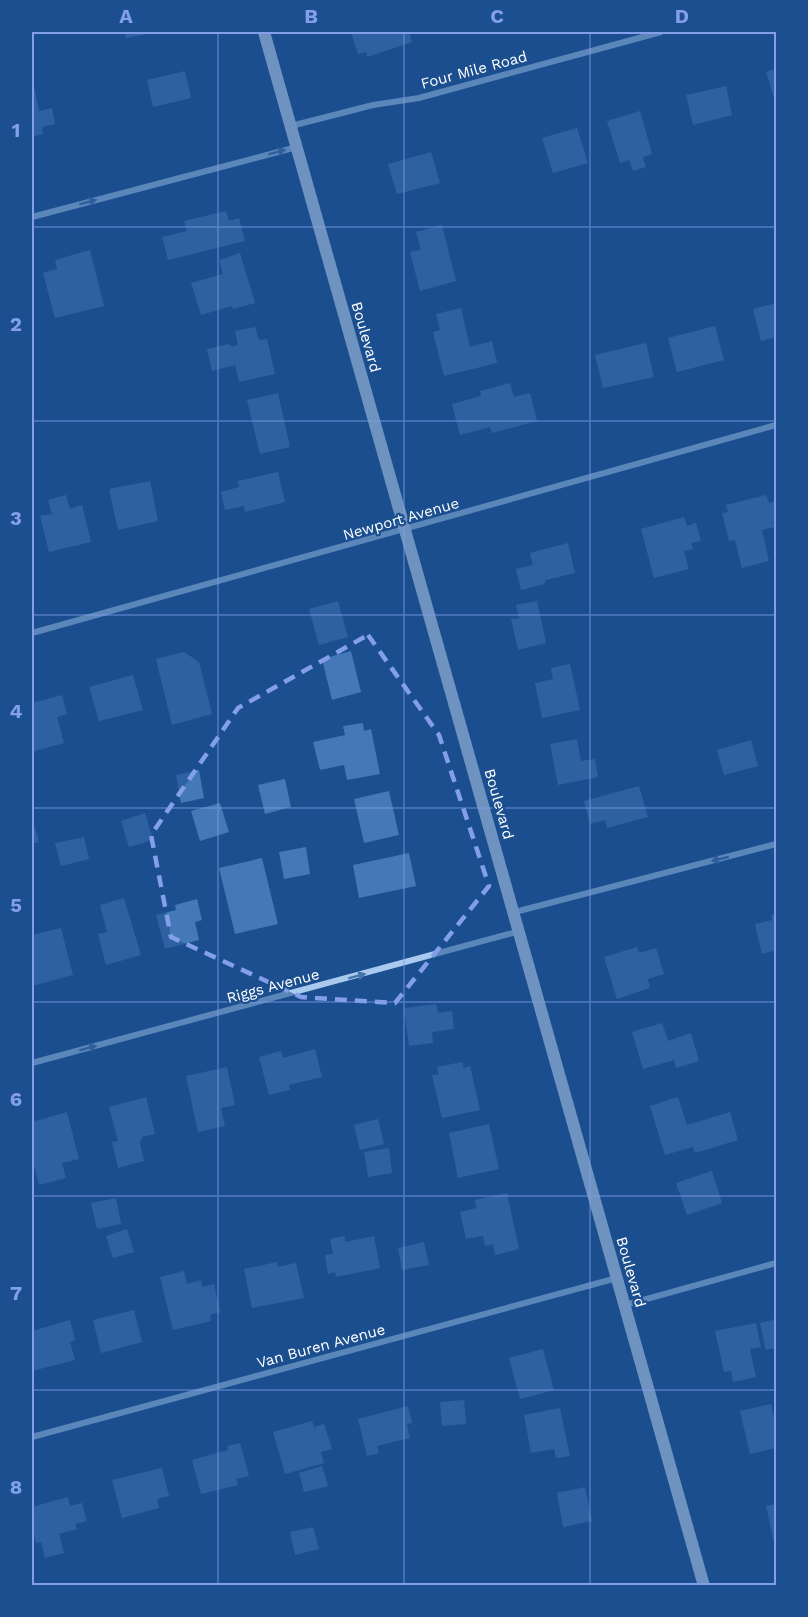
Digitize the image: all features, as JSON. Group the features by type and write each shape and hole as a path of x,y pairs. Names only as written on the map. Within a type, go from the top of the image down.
{"main road":[{"name":"Boulevard","path":"264,32 704,1586"}],"street":[{"name":"Four Mile Road","path":"291,126 373,105 419,98 661,32"},
{"path":"32,217 297,147"},
{"name":"Newport Avenue","path":"32,633 777,425"},
{"path":"514,912 777,844"},
{"name":"Riggs Avenue","path":"32,1063 520,931"},
{"path":"625,1305 777,1263"},
{"name":"Van Buren Avenue","path":"32,1437 617,1278"}],"highlighted area":[{"path":"368,635 439,735 489,886 395,1003 301,997 171,937 151,835 238,708"}],"building":[{"path":"125,32 153,32 153,33 126,38"},
{"path":"351,32 409,32 412,42 367,57 366,52 358,54"},
{"path":"776,69 776,104 766,72"},
{"path":"185,71 191,98 153,107 147,80"},
{"path":"32,76 39,111 52,108 55,124 42,127 43,134 32,137"},
{"path":"726,86 732,115 693,125 686,95"},
{"path":"640,111 652,154 643,157 646,167 633,171 629,160 620,163 607,121"},
{"path":"577,128 588,163 553,173 542,138"},
{"path":"431,152 440,183 397,194 388,164"},
{"path":"226,211 229,221 239,218 245,241 168,260 162,237 187,231 184,221"},
{"path":"442,225 456,281 420,291 410,252 421,250 416,232"},
{"path":"90,250 104,306 55,318 43,273 57,269 55,260"},
{"path":"240,253 255,303 233,309 232,306 201,315 191,283 223,274 219,260"},
{"path":"776,303 776,337 761,341 753,309"},
{"path":"461,308 470,347 492,341 497,363 444,376 433,332 440,330 436,314"},
{"path":"715,326 724,360 677,372 668,338"},
{"path":"255,327 259,340 267,339 275,374 239,382 235,365 212,371 207,349 229,344 232,347 238,345 235,331"},
{"path":"646,343 654,377 603,388 595,355"},
{"path":"510,383 514,397 530,393 537,421 492,433 490,427 460,435 452,404 481,396 480,391"},
{"path":"278,393 290,447 260,454 247,400"},
{"path":"278,472 285,502 245,512 244,506 225,510 221,492 239,487 238,481"},
{"path":"150,481 158,521 118,530 109,489"},
{"path":"66,495 70,509 82,505 91,542 49,552 40,516 52,514 48,500"},
{"path":"766,495 769,503 776,501 776,521 773,522 775,527 762,530 769,561 742,568 735,540 729,541 722,513 728,512 726,505"},
{"path":"684,517 687,526 696,523 701,541 691,543 693,549 684,551 689,569 654,578 641,529"},
{"path":"568,543 575,573 546,580 544,584 521,590 516,569 533,565 530,553"},
{"path":"338,601 348,637 319,645 309,609"},
{"path":"537,601 546,643 518,650 511,619 519,618 516,605"},
{"path":"351,651 361,692 332,700 322,659"},
{"path":"184,652 199,662 212,714 172,725 156,659"},
{"path":"570,664 580,710 542,718 535,683 553,679 551,668"},
{"path":"133,675 143,710 99,721 89,687"},
{"path":"62,695 67,714 57,717 64,743 32,752 32,703"},
{"path":"363,723 364,731 371,729 380,774 347,780 344,765 320,770 313,742 345,735 343,726"},
{"path":"577,739 581,761 595,759 598,777 558,785 550,744"},
{"path":"751,740 758,766 724,775 717,750"},
{"path":"199,770 204,798 181,803 176,775"},
{"path":"285,779 291,807 265,814 258,785"},
{"path":"639,786 648,817 607,828 605,820 590,824 584,801"},
{"path":"389,791 399,835 364,843 354,799"},
{"path":"220,803 229,832 200,841 191,811"},
{"path":"145,813 153,840 129,847 121,821"},
{"path":"32,818 39,842 32,844"},
{"path":"84,837 89,859 61,866 55,843"},
{"path":"306,847 310,874 284,879 279,852"},
{"path":"409,853 416,886 359,898 353,865"},
{"path":"262,858 278,924 235,934 219,868"},
{"path":"124,898 141,955 106,965 98,934 107,932 100,905"},
{"path":"197,899 202,920 195,922 199,940 165,949 156,915 176,910 175,905"},
{"path":"776,914 776,950 762,954 755,924 772,920 771,915"},
{"path":"61,928 73,975 32,986 32,935"},
{"path":"637,947 639,953 656,948 664,974 648,979 650,988 617,999 604,957"},
{"path":"436,1004 438,1013 452,1011 454,1029 432,1032 433,1043 409,1046 404,1008"},
{"path":"662,1023 668,1041 691,1033 699,1061 676,1068 674,1060 643,1069 632,1032"},
{"path":"315,1049 322,1077 289,1085 290,1090 269,1095 259,1057 281,1051 283,1058"},
{"path":"462,1062 464,1068 470,1066 480,1110 442,1118 432,1075 439,1074 437,1067"},
{"path":"227,1067 235,1105 221,1108 225,1126 198,1132 186,1076"},
{"path":"146,1097 155,1134 142,1137 140,1144 144,1161 118,1168 112,1142 118,1141 109,1107"},
{"path":"678,1097 687,1125 730,1112 738,1140 695,1153 693,1147 665,1155 650,1106"},
{"path":"67,1112 79,1159 62,1163 66,1178 39,1185 32,1157 32,1122"},
{"path":"378,1119 384,1144 360,1150 354,1125"},
{"path":"489,1124 499,1169 458,1178 449,1133"},
{"path":"389,1148 392,1173 368,1177 364,1152"},
{"path":"712,1171 722,1203 687,1215 676,1183"},
{"path":"507,1193 519,1249 495,1255 493,1244 485,1246 483,1236 466,1239 460,1212 476,1208 475,1200"},
{"path":"116,1198 121,1224 97,1229 91,1203"},
{"path":"127,1229 134,1252 113,1258 106,1236"},
{"path":"344,1236 346,1242 374,1236 380,1268 336,1277 335,1272 328,1274 325,1255 333,1254 330,1239"},
{"path":"424,1242 429,1265 402,1270 398,1248"},
{"path":"277,1262 278,1267 296,1263 304,1298 252,1308 244,1269"},
{"path":"184,1271 187,1284 201,1280 202,1287 214,1284 220,1312 210,1315 211,1321 173,1330 160,1277"},
{"path":"134,1310 142,1342 101,1353 93,1320"},
{"path":"776,1319 776,1348 766,1350 760,1323"},
{"path":"70,1320 75,1340 70,1342 75,1360 32,1371 32,1331"},
{"path":"756,1323 761,1347 750,1349 756,1377 733,1382 731,1371 724,1372 715,1331"},
{"path":"543,1349 554,1390 520,1399 509,1358"},
{"path":"464,1400 466,1424 442,1426 440,1402"},
{"path":"771,1404 776,1427 776,1448 750,1454 740,1411"},
{"path":"408,1406 412,1423 407,1424 410,1438 377,1446 379,1453 367,1456 358,1419"},
{"path":"560,1408 570,1456 556,1458 554,1449 531,1453 524,1415"},
{"path":"312,1421 314,1427 324,1424 332,1449 321,1452 324,1463 285,1474 273,1432"},
{"path":"240,1443 249,1476 236,1479 238,1485 201,1494 192,1460 228,1450 227,1446"},
{"path":"322,1466 328,1486 304,1492 299,1473"},
{"path":"162,1468 169,1496 157,1499 159,1508 122,1518 112,1480"},
{"path":"585,1487 592,1521 563,1527 557,1493"},
{"path":"68,1497 70,1506 82,1503 87,1521 75,1524 77,1529 59,1534 64,1553 45,1558 41,1542 36,1543 32,1526 32,1507"},
{"path":"776,1504 776,1543 774,1543 766,1506"},
{"path":"313,1527 319,1549 295,1555 290,1532"}]}
